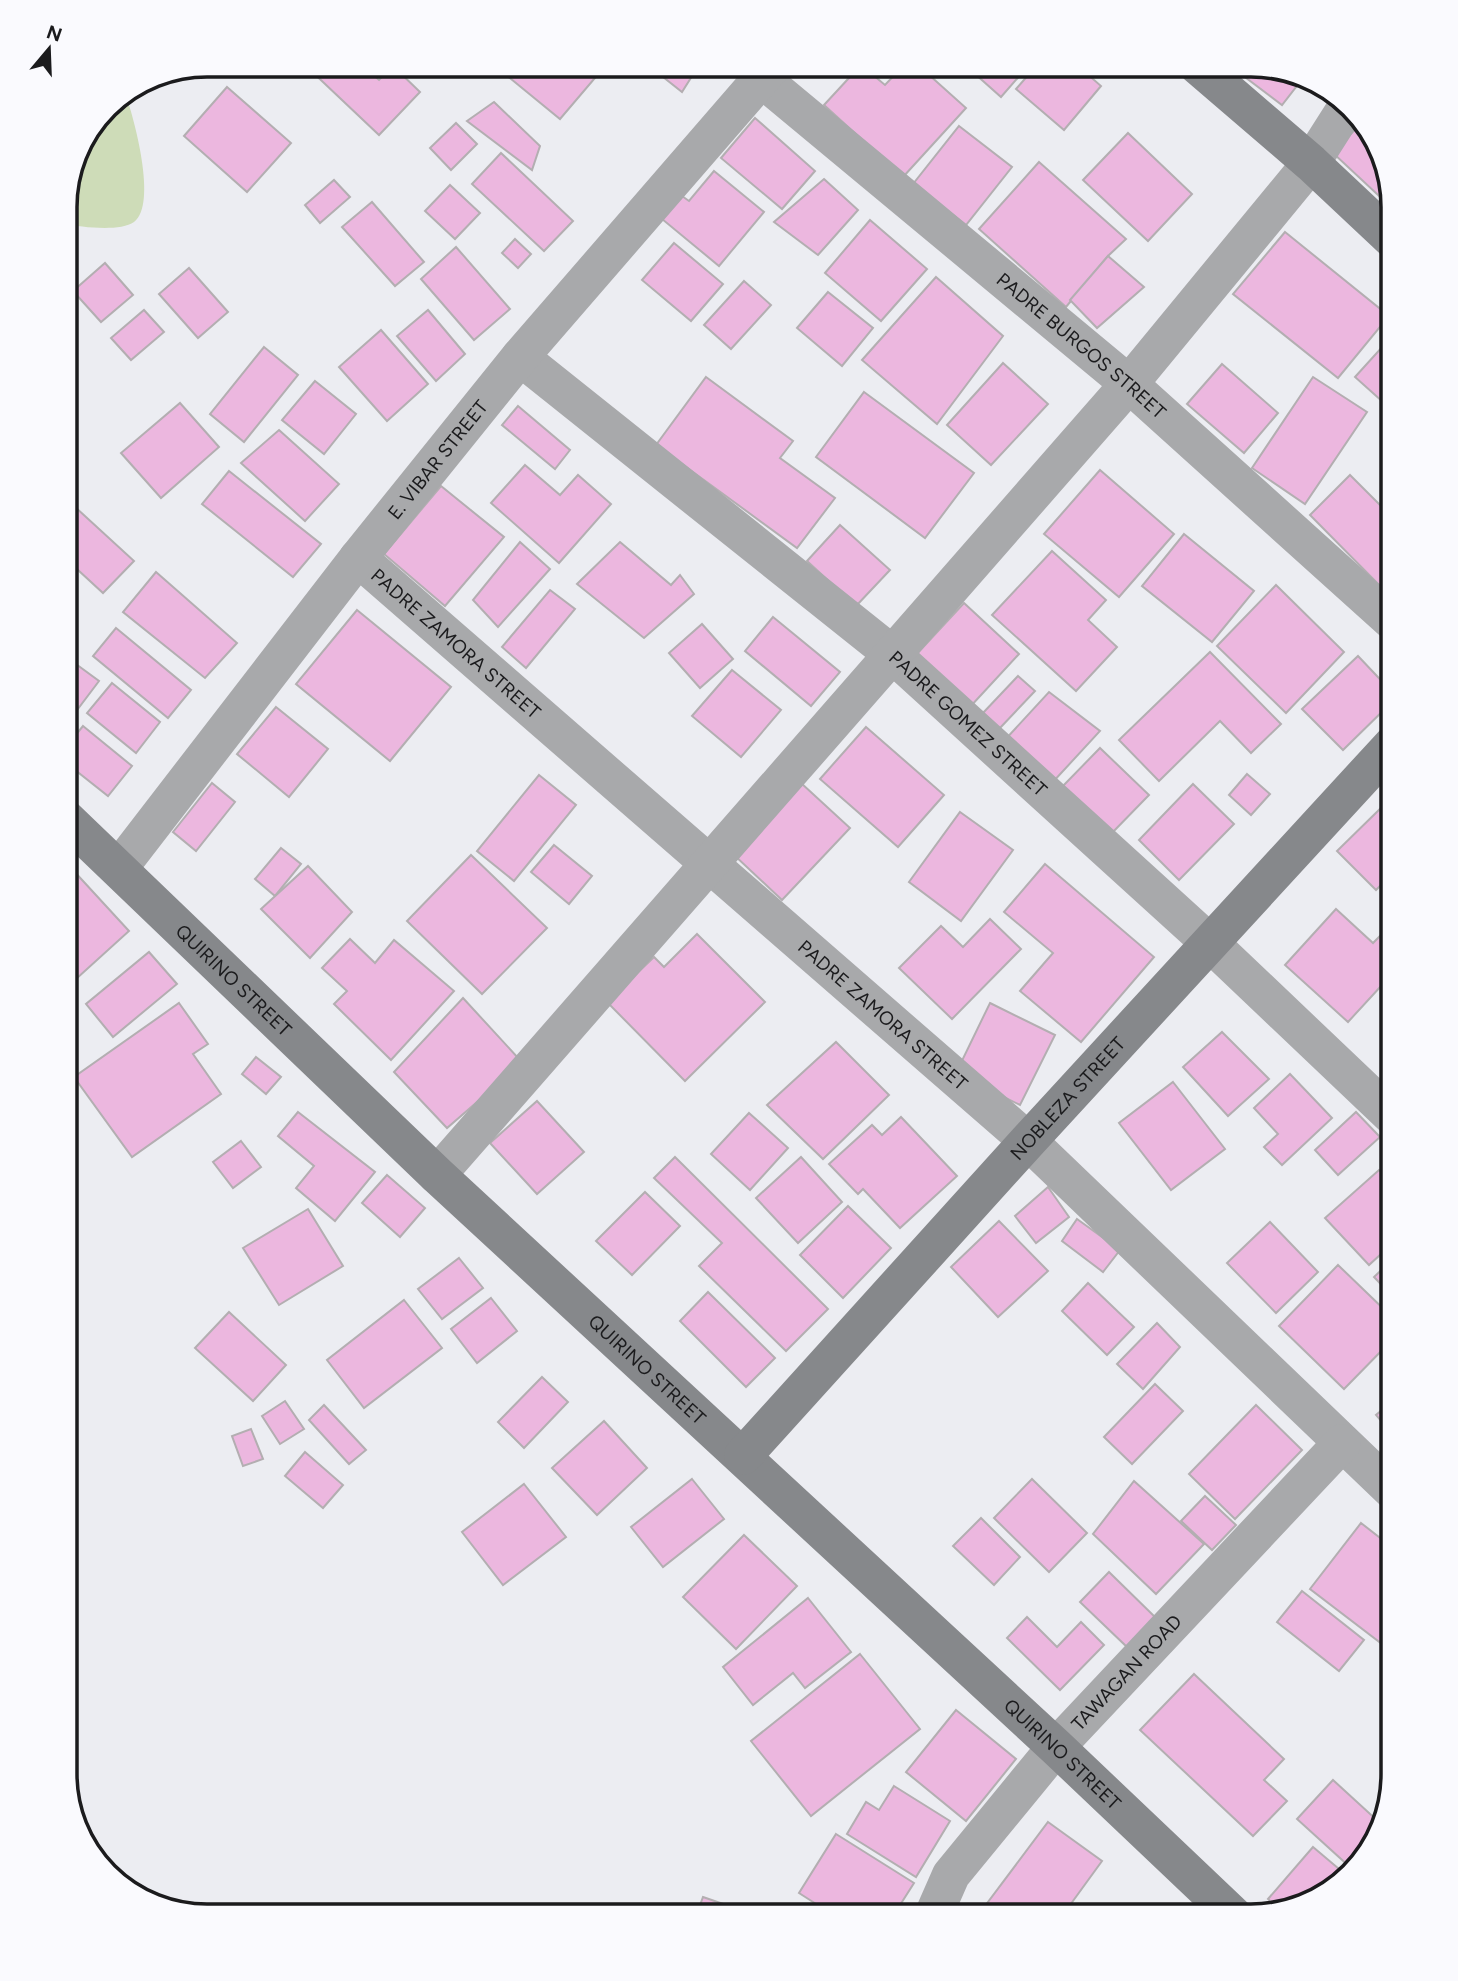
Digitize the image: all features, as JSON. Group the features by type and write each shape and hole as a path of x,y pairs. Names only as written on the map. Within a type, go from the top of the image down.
{"main road":[{"path":"1211,77 1311,163 1381,229"},
{"name":"NOBLEZA STREET","path":"743,1456 1381,757"},
{"name":"QUIRINO STREET","path":"77,829 437,1175 743,1456 1221,1904"}],"street":[{"name":"E. VIBAR STREET","path":"119,868 358,558 520,357 764,77"},
{"name":"PADRE BURGOS STREET","path":"774,77 1129,384 1381,611"},
{"path":"437,1175 1129,384 1311,163 1342,114"},
{"name":"PADRE GOMEZ STREET","path":"520,357 892,654 1211,944 1381,1106"},
{"name":"PADRE ZAMORA STREET","path":"358,558 1028,1141 1381,1480"},
{"name":"TAWAGAN ROAD","path":"938,1904 951,1875 1056,1747 1342,1443"}],"green space":[{"path":"128,104 142,160 144,198 141,213 134,222 120,227 77,226 77,199 87,157 104,128"}],"building":[{"path":"318,77 376,77 379,80 382,77 404,77 420,92 379,135"},
{"path":"509,77 596,77 560,119"},
{"path":"663,77 691,77 682,92"},
{"path":"850,77 875,77 885,85 893,77 931,77 966,108 903,177 824,105"},
{"path":"978,77 1018,77 1001,97"},
{"path":"1026,77 1091,77 1101,86 1064,130 1016,89"},
{"path":"1245,77 1284,81 1297,86 1282,105"},
{"path":"227,87 291,143 247,192 184,136"},
{"path":"494,102 540,146 532,170 467,121"},
{"path":"755,118 815,171 782,209 721,158"},
{"path":"456,123 477,144 451,170 430,148"},
{"path":"959,126 1012,167 966,225 913,184"},
{"path":"1355,129 1371,157 1380,197 1333,153"},
{"path":"1128,133 1192,194 1148,241 1083,180"},
{"path":"501,153 573,221 544,251 472,184"},
{"path":"1039,162 1126,239 1108,256 1066,307 979,229"},
{"path":"714,171 764,212 719,266 662,219 682,196 689,201"},
{"path":"824,179 858,210 818,255 774,222"},
{"path":"334,180 350,197 320,223 305,205"},
{"path":"450,185 480,213 455,239 425,211"},
{"path":"372,202 424,262 395,286 342,227"},
{"path":"870,220 927,269 881,321 825,273"},
{"path":"1285,232 1381,310 1381,326 1338,378 1233,294"},
{"path":"515,239 531,254 518,268 502,253"},
{"path":"674,243 723,284 691,321 642,280"},
{"path":"456,247 510,309 474,340 421,279"},
{"path":"1108,256 1144,287 1097,328 1070,300"},
{"path":"105,263 133,295 101,322 77,295 77,288"},
{"path":"189,268 228,312 198,338 159,294"},
{"path":"936,277 1003,336 937,424 862,360"},
{"path":"744,281 771,305 731,349 704,325"},
{"path":"828,292 873,328 842,366 797,328"},
{"path":"144,310 164,332 131,360 111,338"},
{"path":"428,310 465,354 436,381 397,336"},
{"path":"381,330 428,384 387,421 339,367"},
{"path":"264,347 298,375 244,442 210,414"},
{"path":"1381,348 1381,400 1355,377"},
{"path":"1003,363 1048,404 991,465 947,425"},
{"path":"1222,364 1278,413 1244,453 1187,404"},
{"path":"706,377 793,441 780,458 835,498 797,548 656,445"},
{"path":"1313,377 1367,412 1305,504 1252,468"},
{"path":"315,381 356,414 324,454 282,420"},
{"path":"864,392 974,473 925,538 816,457"},
{"path":"180,403 219,447 161,498 121,453"},
{"path":"518,406 570,450 555,469 502,425"},
{"path":"279,430 339,484 305,521 241,463"},
{"path":"525,465 560,495 578,475 611,504 559,563 491,503"},
{"path":"1100,470 1174,534 1119,597 1044,534"},
{"path":"229,471 321,544 293,577 202,504"},
{"path":"1350,475 1381,506 1381,587 1310,515"},
{"path":"441,486 504,537 445,606 384,554"},
{"path":"77,509 134,561 103,593 77,569"},
{"path":"840,525 890,570 856,606 807,561"},
{"path":"1184,534 1254,591 1212,642 1142,586"},
{"path":"520,542 550,569 498,627 473,600"},
{"path":"620,542 671,585 680,575 694,594 644,638 577,584"},
{"path":"1052,551 1106,600 1088,620 1117,647 1076,691 992,615"},
{"path":"156,572 237,643 205,678 123,612"},
{"path":"1276,585 1344,652 1286,713 1217,646"},
{"path":"550,590 575,609 526,668 502,647"},
{"path":"964,603 1019,654 969,708 914,657"},
{"path":"357,610 451,687 390,761 296,684"},
{"path":"773,617 840,672 811,706 745,651"},
{"path":"702,624 733,659 700,688 669,653"},
{"path":"116,628 191,690 168,718 93,656"},
{"path":"1210,652 1281,724 1251,753 1220,721 1159,781 1119,740"},
{"path":"1358,656 1381,680 1381,713 1343,750 1302,709"},
{"path":"77,665 99,681 77,710"},
{"path":"732,670 781,710 741,757 692,716"},
{"path":"1018,676 1035,691 999,729 982,714"},
{"path":"112,683 160,722 136,753 87,713"},
{"path":"1049,692 1100,731 1051,784 1003,742"},
{"path":"276,707 328,749 289,797 237,754"},
{"path":"83,726 132,766 108,796 77,771 77,733"},
{"path":"866,727 944,795 898,847 820,779"},
{"path":"1100,748 1149,795 1109,836 1060,789"},
{"path":"1247,774 1270,794 1251,815 1229,795"},
{"path":"539,775 576,805 514,881 477,851"},
{"path":"212,783 235,802 196,851 173,832"},
{"path":"801,783 850,828 782,900 733,854"},
{"path":"1193,784 1234,824 1179,880 1139,840"},
{"path":"1381,808 1381,885 1376,890 1337,851"},
{"path":"960,812 1013,850 961,921 909,882"},
{"path":"554,845 592,876 569,904 531,872"},
{"path":"281,848 301,864 275,896 255,879"},
{"path":"471,855 547,928 482,994 407,921"},
{"path":"1045,864 1154,957 1081,1042 1020,991 1053,953 1004,912"},
{"path":"308,866 352,912 310,958 261,909"},
{"path":"77,874 129,931 77,978"},
{"path":"1336,909 1373,943 1381,935 1381,986 1348,1022 1285,965"},
{"path":"990,919 1021,949 952,1019 899,968 941,926 963,947"},
{"path":"697,934 765,1002 685,1081 607,1002 654,957 664,967"},
{"path":"350,939 375,963 394,940 454,991 391,1060 334,1004 347,991 322,968"},
{"path":"149,952 177,984 113,1037 86,1004"},
{"path":"463,998 520,1060 499,1083 447,1128 394,1072"},
{"path":"179,1003 208,1044 193,1054 221,1094 132,1157 77,1081 77,1075"},
{"path":"990,1003 1055,1035 1020,1105 956,1073"},
{"path":"1222,1032 1269,1079 1228,1116 1183,1067"},
{"path":"836,1042 889,1095 823,1159 767,1105"},
{"path":"256,1057 281,1077 266,1094 242,1074"},
{"path":"1290,1074 1332,1118 1282,1165 1264,1147 1278,1134 1254,1108"},
{"path":"1173,1082 1225,1149 1171,1190 1119,1123"},
{"path":"537,1101 584,1152 537,1194 490,1143"},
{"path":"298,1112 375,1172 335,1221 296,1188 314,1166 278,1136"},
{"path":"1356,1112 1380,1137 1338,1175 1315,1150"},
{"path":"749,1113 788,1148 750,1190 711,1154"},
{"path":"901,1117 957,1176 900,1228 863,1189 858,1194 829,1164 872,1125 882,1135"},
{"path":"241,1141 261,1167 233,1188 213,1162"},
{"path":"675,1157 828,1309 786,1351 699,1266 722,1243 654,1178"},
{"path":"801,1157 842,1202 798,1243 756,1198"},
{"path":"1379,1170 1381,1172 1381,1254 1369,1265 1325,1218"},
{"path":"387,1175 425,1208 400,1237 362,1203"},
{"path":"1048,1187 1069,1217 1036,1243 1015,1216"},
{"path":"645,1192 680,1226 632,1275 596,1241"},
{"path":"848,1206 891,1248 843,1298 800,1255"},
{"path":"308,1209 343,1266 279,1305 243,1248"},
{"path":"1077,1219 1120,1250 1103,1272 1062,1241"},
{"path":"999,1221 1048,1271 998,1317 951,1267"},
{"path":"1270,1222 1318,1272 1276,1313 1227,1263"},
{"path":"459,1258 483,1288 442,1319 418,1289"},
{"path":"1338,1265 1381,1306 1381,1351 1344,1389 1279,1326"},
{"path":"1381,1270 1381,1284 1374,1277"},
{"path":"1088,1283 1134,1327 1107,1355 1062,1311"},
{"path":"708,1292 775,1358 746,1387 680,1321"},
{"path":"491,1298 517,1331 477,1363 451,1329"},
{"path":"404,1300 442,1348 364,1408 327,1360"},
{"path":"229,1312 286,1365 253,1401 195,1348"},
{"path":"1157,1323 1180,1347 1143,1389 1117,1364"},
{"path":"542,1377 568,1402 524,1448 498,1422"},
{"path":"1155,1384 1183,1411 1132,1464 1104,1437"},
{"path":"285,1401 304,1429 280,1444 262,1416"},
{"path":"324,1405 366,1450 349,1464 309,1420"},
{"path":"1256,1405 1302,1450 1235,1519 1189,1474"},
{"path":"604,1421 647,1468 597,1515 552,1468"},
{"path":"251,1429 263,1459 243,1466 232,1436"},
{"path":"305,1452 343,1485 323,1508 285,1476"},
{"path":"692,1479 724,1519 663,1567 631,1527"},
{"path":"1032,1479 1087,1533 1049,1572 994,1518"},
{"path":"1134,1481 1204,1544 1156,1594 1093,1534"},
{"path":"524,1484 566,1537 503,1585 462,1532"},
{"path":"1205,1496 1236,1525 1212,1550 1181,1521"},
{"path":"981,1518 1020,1557 994,1585 953,1546"},
{"path":"1361,1523 1381,1539 1381,1643 1310,1589"},
{"path":"744,1535 797,1586 736,1649 683,1597"},
{"path":"1109,1572 1156,1618 1127,1647 1080,1602"},
{"path":"1302,1591 1364,1640 1339,1671 1277,1622"},
{"path":"808,1598 851,1652 805,1688 793,1673 753,1705 723,1667"},
{"path":"1027,1617 1057,1647 1081,1622 1104,1645 1060,1690 1007,1638"},
{"path":"860,1654 920,1729 811,1816 751,1741"},
{"path":"1194,1674 1284,1759 1264,1780 1287,1801 1253,1836 1140,1730"},
{"path":"956,1710 1016,1759 966,1821 906,1772"},
{"path":"1333,1780 1373,1817 1364,1839 1346,1863 1297,1819"},
{"path":"894,1786 950,1821 916,1877 847,1834 866,1802 879,1810"},
{"path":"1048,1822 1102,1861 1071,1904 986,1904"},
{"path":"836,1834 914,1883 901,1904 816,1904 799,1893"},
{"path":"1313,1847 1339,1869 1316,1887 1301,1894 1272,1902 1268,1899"},
{"path":"703,1897 723,1904 700,1904"}]}
